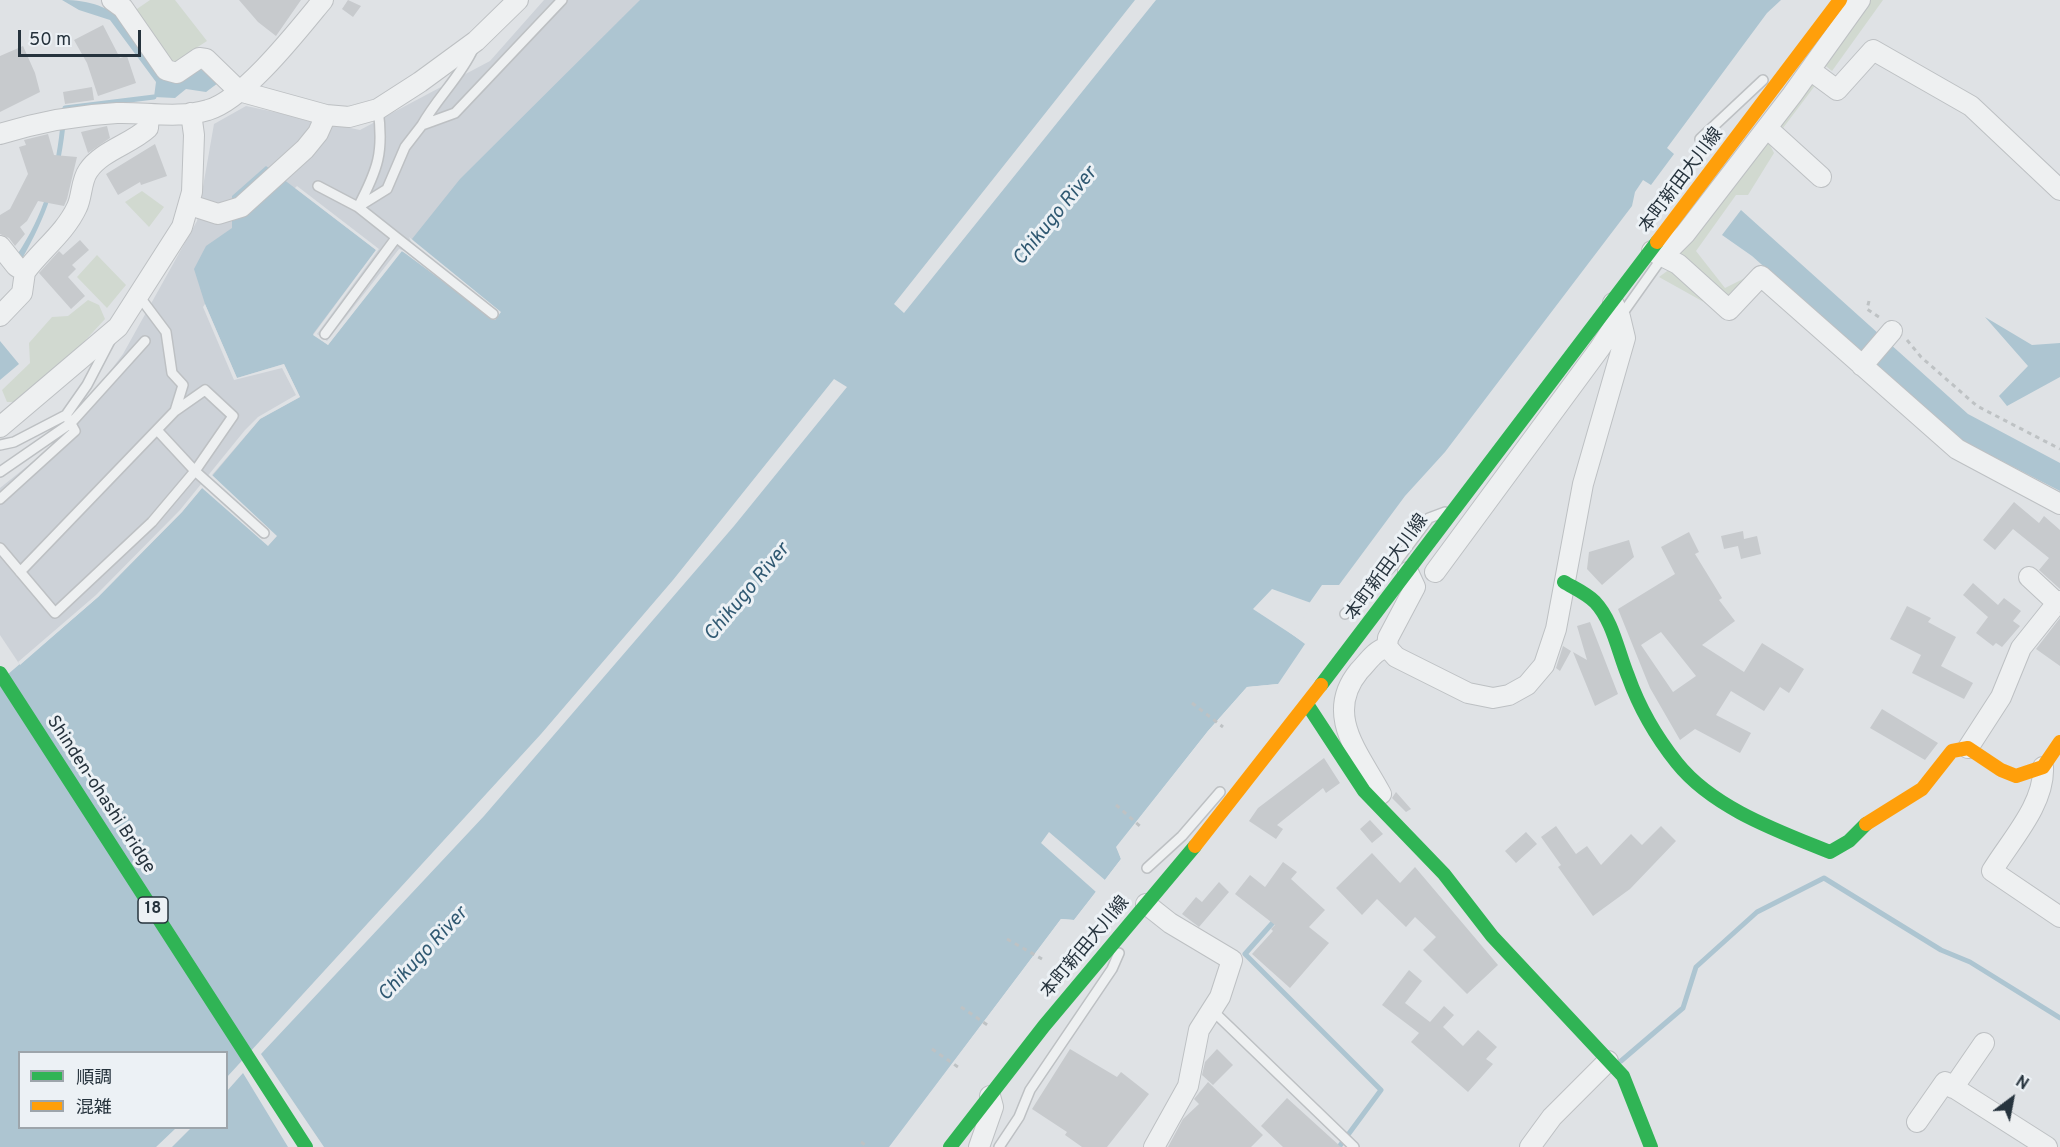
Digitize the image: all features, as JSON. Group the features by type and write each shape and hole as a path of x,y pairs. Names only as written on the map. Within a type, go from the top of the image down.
{"main road":[{"name":"本町新田大川線","path":"950,1147 1247,780 1408,572 1453,510 1617,310 1839,0"},
{"path":"1564,582 1594,601 1606,617 1631,687 1675,761 1688,775 1719,797 1802,843 1830,852 1849,841 1869,821 1922,789 1952,751 1968,748 2001,770 2016,776 2043,767 2060,742"},
{"name":"Shinden-ohashi Bridge","path":"0,674 306,1147"},
{"path":"1307,704 1364,791 1444,874 1492,936 1576,1023 1613,1066 1652,1147"}],"street":[{"path":"112,0 123,8 166,70 177,73 199,58 206,59 239,91 326,115 349,117 378,109 476,41 513,3"},
{"path":"0,134 49,119 83,115 191,113 210,110 239,91 288,42 323,0"},
{"path":"1860,0 1767,128 1685,234 1658,253 1678,264 1729,310 1761,276 1957,449 2060,504"},
{"path":"1810,70 1837,90 1873,50 1971,106 2060,190"},
{"path":"2,422 118,327 182,227 190,205 194,135 191,113"},
{"path":"0,316 22,293 24,272 39,253 56,239 77,207 87,172 101,159 138,137 148,128 149,114"},
{"path":"190,205 206,212 226,212 241,207 305,149 318,133 326,115"},
{"path":"1767,128 1821,177"},
{"path":"0,246 16,266 24,272"},
{"path":"1435,572 1600,348 1617,310"},
{"path":"1408,572 1415,587 1388,638 1387,647 1396,657 1423,673 1468,693 1493,698 1509,696 1527,685 1544,665 1556,629 1582,484 1625,338 1617,310"},
{"path":"1863,366 1892,331"},
{"path":"1968,748 2001,698 2021,648 2059,602 2029,577"},
{"path":"1375,801 1381,794 1349,736 1343,716 1344,697 1353,679 1378,650 1387,647"},
{"path":"2043,767 2044,779 2034,805 1992,871 2060,917"},
{"path":"1146,904 1170,922 1232,960 1220,998 1199,1030 1188,1086 1154,1147"},
{"path":"1953,1088 1984,1043"},
{"path":"1530,1147 1552,1117 1613,1066"},
{"path":"1917,1122 1945,1082 2047,1147"},
{"path":"979,1147 993,1107 990,1095"}],"lane":[{"path":"422,125 455,113 562,0"},
{"path":"1801,37 1818,29"},
{"path":"358,207 387,189 405,147 422,125 433,105 467,61 476,41"},
{"path":"1700,139 1756,89 1768,73"},
{"path":"358,207 375,176 382,140 378,109"},
{"path":"318,186 358,207 493,314"},
{"path":"325,334 396,238"},
{"path":"139,296 166,332 172,373 183,386 175,411"},
{"path":"0,445 14,442 69,419 118,327"},
{"path":"0,472 69,419 145,341"},
{"path":"0,548 20,572 55,613 152,522 195,471 233,416 205,390 175,411 20,572"},
{"path":"0,499 75,431 69,419"},
{"path":"157,430 195,471 264,533"},
{"path":"1345,614 1396,562 1429,518 1453,510"},
{"path":"1147,868 1182,836 1223,789 1247,780"},
{"path":"999,1147 1019,1117 1030,1090 1112,969 1122,946 1117,939"},
{"path":"1212,1010 1354,1147"}],"path":[{"path":"1869,301 1867,309 1885,321 1892,331 1903,335 1922,357 1977,406 2060,449"},
{"path":"1192,703 1223,727"},
{"path":"1116,805 1140,827"},
{"path":"1007,939 1042,959"},
{"path":"962,1007 989,1026"},
{"path":"932,1049 958,1067"},
{"path":"861,1142 868,1147"}],"shaded area":[{"path":"150,0 175,0 207,41 173,63 134,11"},
{"path":"544,0 685,0 314,402 20,665 0,635 0,488 56,443 123,354 197,221 214,124 246,106 360,130 490,61"},
{"path":"1868,0 1883,0 1832,71 1822,63"},
{"path":"1808,80 1817,83 1783,128 1779,121"},
{"path":"1768,141 1774,153 1748,195 1736,195 1696,251 1725,288 1749,276 1727,296 1679,255"},
{"path":"142,191 164,207 149,227 125,202"},
{"path":"97,255 126,285 107,308 77,277"},
{"path":"1670,269 1727,315 1659,277"},
{"path":"88,300 99,305 105,319 70,357 19,402 7,402 2,390 30,363 29,343 52,317 68,316"}],"water":[{"path":"62,0 82,1 112,12 123,21 163,74 199,68 218,83 206,92 186,89 175,98 154,97 156,82 110,20 79,10"},
{"name":"Chikugo River","path":"640,0 1781,0 1767,13 1667,148 1674,154 1651,185 1643,180 1635,192 1632,206 1445,452 1405,496 1339,585 1322,585 1289,632 1305,644 1278,684 1247,687 1208,731 1117,847 1121,859 1074,920 1061,919 889,1147 0,1147 0,681 98,597 182,512 260,419 300,397 284,364 237,378 205,304 194,269 206,246 232,228 232,196 266,166 376,250 313,334 328,345 401,251 410,255 417,246 412,239 460,179"},
{"path":"60,129 65,129 51,197 22,259 17,255 41,210 55,163"},
{"path":"1741,210 1968,414 2060,463 2060,491 1957,438 1752,256 1722,235"},
{"path":"1985,317 2032,345 2060,343 2060,377 2007,406 1999,396 2028,366"},
{"path":"0,341 19,364 0,380"}],"pier":[{"path":"1135,0 1156,0 904,313 894,304"},
{"path":"297,186 379,249 317,334 327,341 399,249 409,252 413,246 409,237 501,312 495,320 402,251 328,345 313,335 376,250 295,188"},
{"path":"205,304 237,378 284,364 300,397 260,419 212,475 277,536 268,546 202,488 182,512 98,597 20,665 18,662 96,595 180,510 258,417 296,395 282,368 234,380 203,307"},
{"path":"834,379 847,387 734,526 484,816 261,1054 324,1147 288,1147 243,1073 228,1090 228,1076 541,734 673,580"},
{"path":"1272,589 1314,604 1293,632 1308,645 1253,609"},
{"path":"1278,684 1281,686 1248,690 1210,733 1120,847 1123,861 1077,922 1063,922 893,1147 890,1147 1061,919 1074,920 1096,892 1041,843 1049,832 1105,880 1121,859 1116,847 1208,731 1247,687"},
{"path":"175,1129 190,1129 172,1147 156,1147"}],"building":[{"path":"239,0 301,0 276,36 258,22"},
{"path":"348,0 361,6 353,17 342,9"},
{"path":"103,25 120,58 127,56 136,83 98,96 87,63 74,40"},
{"path":"23,46 35,73 40,92 0,112 0,56"},
{"path":"92,87 94,100 65,104 63,92"},
{"path":"107,126 110,138 88,153 81,132"},
{"path":"48,134 54,155 77,157 67,199 64,206 38,201 27,221 20,227 25,234 15,246 9,238 0,234 0,215 10,209 28,174 19,147 26,145 24,140"},
{"path":"155,144 167,176 141,185 140,182 118,195 106,174"},
{"path":"80,240 89,250 72,265 76,269 68,277 85,296 71,309 39,273 59,251 63,255"},
{"path":"2014,502 2039,523 2044,516 2060,530 2060,589 2039,570 2049,558 2013,529 1995,550 1983,540"},
{"path":"1743,531 1744,539 1757,536 1761,554 1741,559 1738,546 1724,549 1721,536"},
{"path":"1689,532 1699,552 1695,554 1722,598 1719,600 1735,621 1702,645 1744,672 1762,643 1804,669 1789,693 1780,687 1764,711 1731,691 1716,715 1751,733 1740,753 1695,729 1680,740 1650,688 1618,609 1675,574 1661,547","holes":["1661,632 1696,676 1673,692 1641,645"]},
{"path":"1629,540 1634,557 1602,585 1587,569 1589,552"},
{"path":"1973,583 1998,605 2004,598 2021,611 2013,621 2020,626 2002,647 1996,643 1993,646 1976,633 1988,617 1963,595"},
{"path":"1907,606 1931,618 1928,622 1956,637 1941,666 1973,683 1964,699 1912,673 1921,655 1890,639"},
{"path":"2060,618 2060,666 2036,649"},
{"path":"1590,622 1618,694 1595,706 1573,652 1587,660 1577,626"},
{"path":"1563,646 1571,651 1560,671 1556,668"},
{"path":"1882,709 1938,743 1925,760 1870,728"},
{"path":"1324,758 1340,783 1326,793 1323,788 1277,825 1283,829 1276,839 1249,821 1258,808"},
{"path":"1396,792 1411,809 1406,812 1392,798"},
{"path":"1370,820 1383,834 1372,843 1360,829"},
{"path":"1556,826 1576,854 1587,846 1601,865 1631,834 1642,845 1661,826 1676,841 1630,889 1593,916 1558,867 1561,865 1541,837"},
{"path":"1526,832 1537,844 1516,863 1505,851"},
{"path":"1372,853 1400,883 1415,867 1498,965 1467,994 1423,950 1436,937 1415,917 1406,927 1377,899 1362,915 1336,888"},
{"path":"1283,862 1297,872 1291,879 1325,910 1309,927 1329,943 1290,988 1252,954 1273,931 1271,929 1275,925 1235,894 1250,875 1265,887"},
{"path":"1219,882 1229,892 1199,927 1182,914 1196,897 1202,902"},
{"path":"1409,970 1422,981 1405,1003 1430,1022 1444,1006 1454,1015 1443,1027 1463,1046 1478,1030 1497,1047 1486,1059 1493,1064 1468,1092 1411,1042 1419,1033 1382,1005"},
{"path":"1070,1049 1117,1077 1121,1072 1149,1094 1107,1147 1082,1147 1065,1135 1067,1132 1032,1109"},
{"path":"1217,1049 1233,1065 1213,1085 1202,1075 1205,1062"},
{"path":"1208,1082 1263,1135 1251,1147 1168,1147 1183,1119 1199,1104 1194,1099"},
{"path":"1287,1098 1341,1147 1283,1147 1261,1126"}],"waterway":[{"path":"65,108 154,97"},
{"path":"1621,1061 1683,1008 1696,967 1757,912 1824,878 1941,950 1970,962 2060,1018"},
{"path":"1276,919 1245,954 1381,1090 1339,1147"}],"traffic: fast":[{"path":"1321,685 1657,242"},
{"path":"1564,582 1588,596 1601,610 1611,627 1632,688 1649,722 1677,763 1709,793 1768,826 1830,852 1849,841 1866,824"},
{"path":"0,673 306,1147"},
{"path":"1307,704 1364,791 1444,874 1492,936 1623,1076 1651,1147"},
{"path":"950,1147 1044,1026 1195,846"}],"traffic: slow":[{"path":"1657,242 1840,0"},
{"path":"1195,846 1321,685"},
{"path":"1866,824 1922,789 1952,751 1968,748 2001,770 2016,776 2043,767 2060,742"}]}
